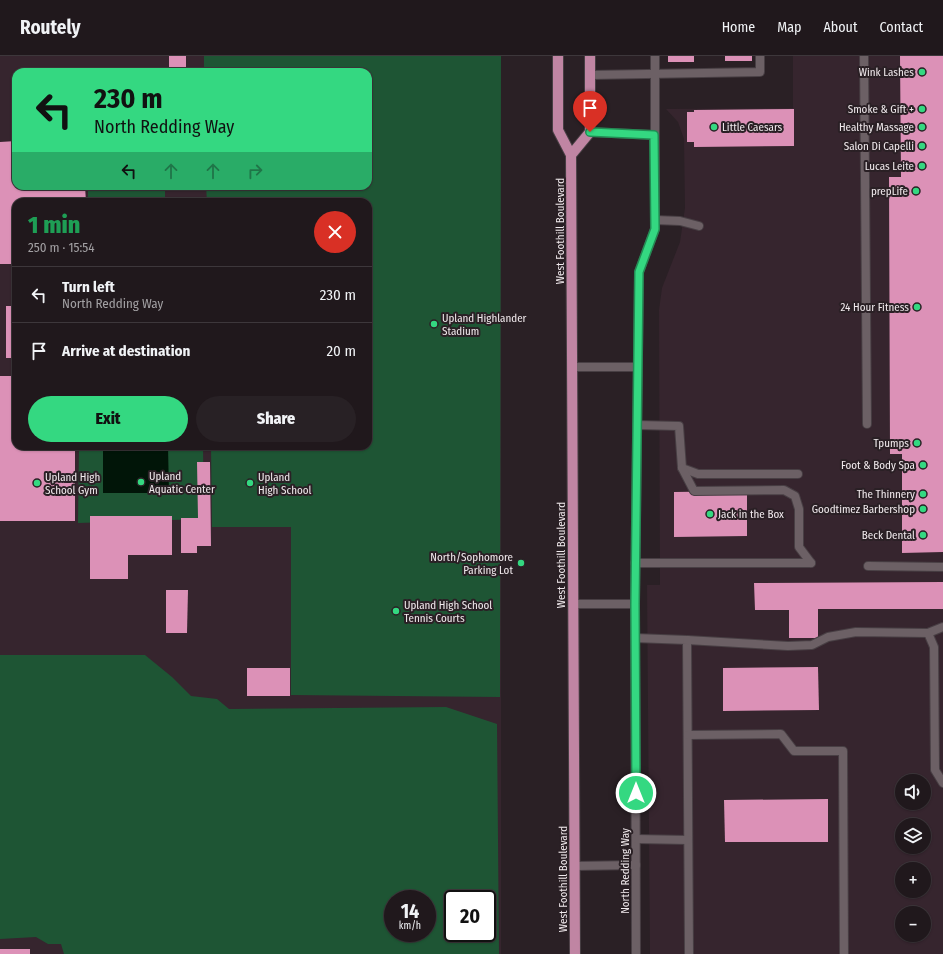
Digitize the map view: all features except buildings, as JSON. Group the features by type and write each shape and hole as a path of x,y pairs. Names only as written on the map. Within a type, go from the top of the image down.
{"main road":[{"name":"West Foothill Boulevard","path":"558,56 558,130 571,156 575,954"},
{"path":"571,156 590,132 590,56"}],"lane":[{"name":"North Redding Way","path":"636,954 635,563 639,272 655,229 655,56"},
{"path":"590,75 760,72 760,56"},
{"path":"864,56 867,424"},
{"path":"590,132 654,135"},
{"path":"655,220 680,221 699,226"},
{"path":"572,367 638,367"},
{"path":"635,563 811,563 799,548 799,509 795,496 784,490 694,491 682,468 680,426 637,425"},
{"path":"682,468 698,474 798,474"},
{"path":"868,566 943,566"},
{"path":"573,604 635,604"},
{"path":"635,638 788,646 812,645 828,637 856,632 928,633 943,627"},
{"path":"928,633 934,647 935,770 943,783"},
{"path":"687,640 689,954"},
{"path":"688,735 780,734 794,751 844,751 844,954"},
{"path":"636,839 688,840"},
{"path":"575,866 636,865"}],"shaded area":[{"name":"Upland High School","path":"0,56 501,56 501,954 0,954"},
{"path":"793,56 943,56 943,954 650,954 647,585 660,585 659,310 662,288 680,242 685,208 684,139 678,122 666,109 793,108"},
{"path":"103,450 168,450 169,493 103,493"}],"green space":[{"name":"Upland Highlander Stadium","path":"204,56 501,56 500,697 291,695 291,527 212,527 211,450 372,450 372,198 207,198 206,190 372,190 372,68 204,68"},
{"path":"88,190 165,190 165,198 88,198"},
{"name":"Upland Aquatic Center","path":"79,450 203,450 204,519 78,523"},
{"path":"0,655 145,655 172,677 191,696 217,699 229,709 446,707 497,724 499,954 64,954 61,944 48,944 36,937 0,939"}],"place":[{"name":"Wink Lashes","path":"922,72"},
{"name":"Smoke & Gift +","path":"922,109"},
{"name":"Little Caesars","path":"714,127"},
{"name":"Healthy Massage","path":"922,127"},
{"name":"Salon Di Capelli","path":"922,146"},
{"name":"Lucas Leite","path":"922,166"},
{"name":"prepLife","path":"916,191"},
{"name":"24 Hour Fitness","path":"917,307"},
{"name":"Upland Highlander Stadium","path":"434,324"},
{"name":"Tpumps","path":"917,443"},
{"name":"Foot & Body Spa","path":"923,465"},
{"name":"Upland Aquatic Center","path":"141,482"},
{"name":"Upland High School Gym","path":"37,483"},
{"name":"Upland High School","path":"250,483"},
{"name":"The Thinnery","path":"923,494"},
{"name":"Goodtimez Barbershop","path":"923,509"},
{"name":"Jack in the Box","path":"710,514"},
{"name":"Beck Dental","path":"923,535"},
{"name":"North/Sophomore Parking Lot","path":"521,563"},
{"name":"Upland High School Tennis Courts","path":"396,611"}],"route":[{"path":"590,132 654,135 655,229 639,272 635,604 636,793"}]}
